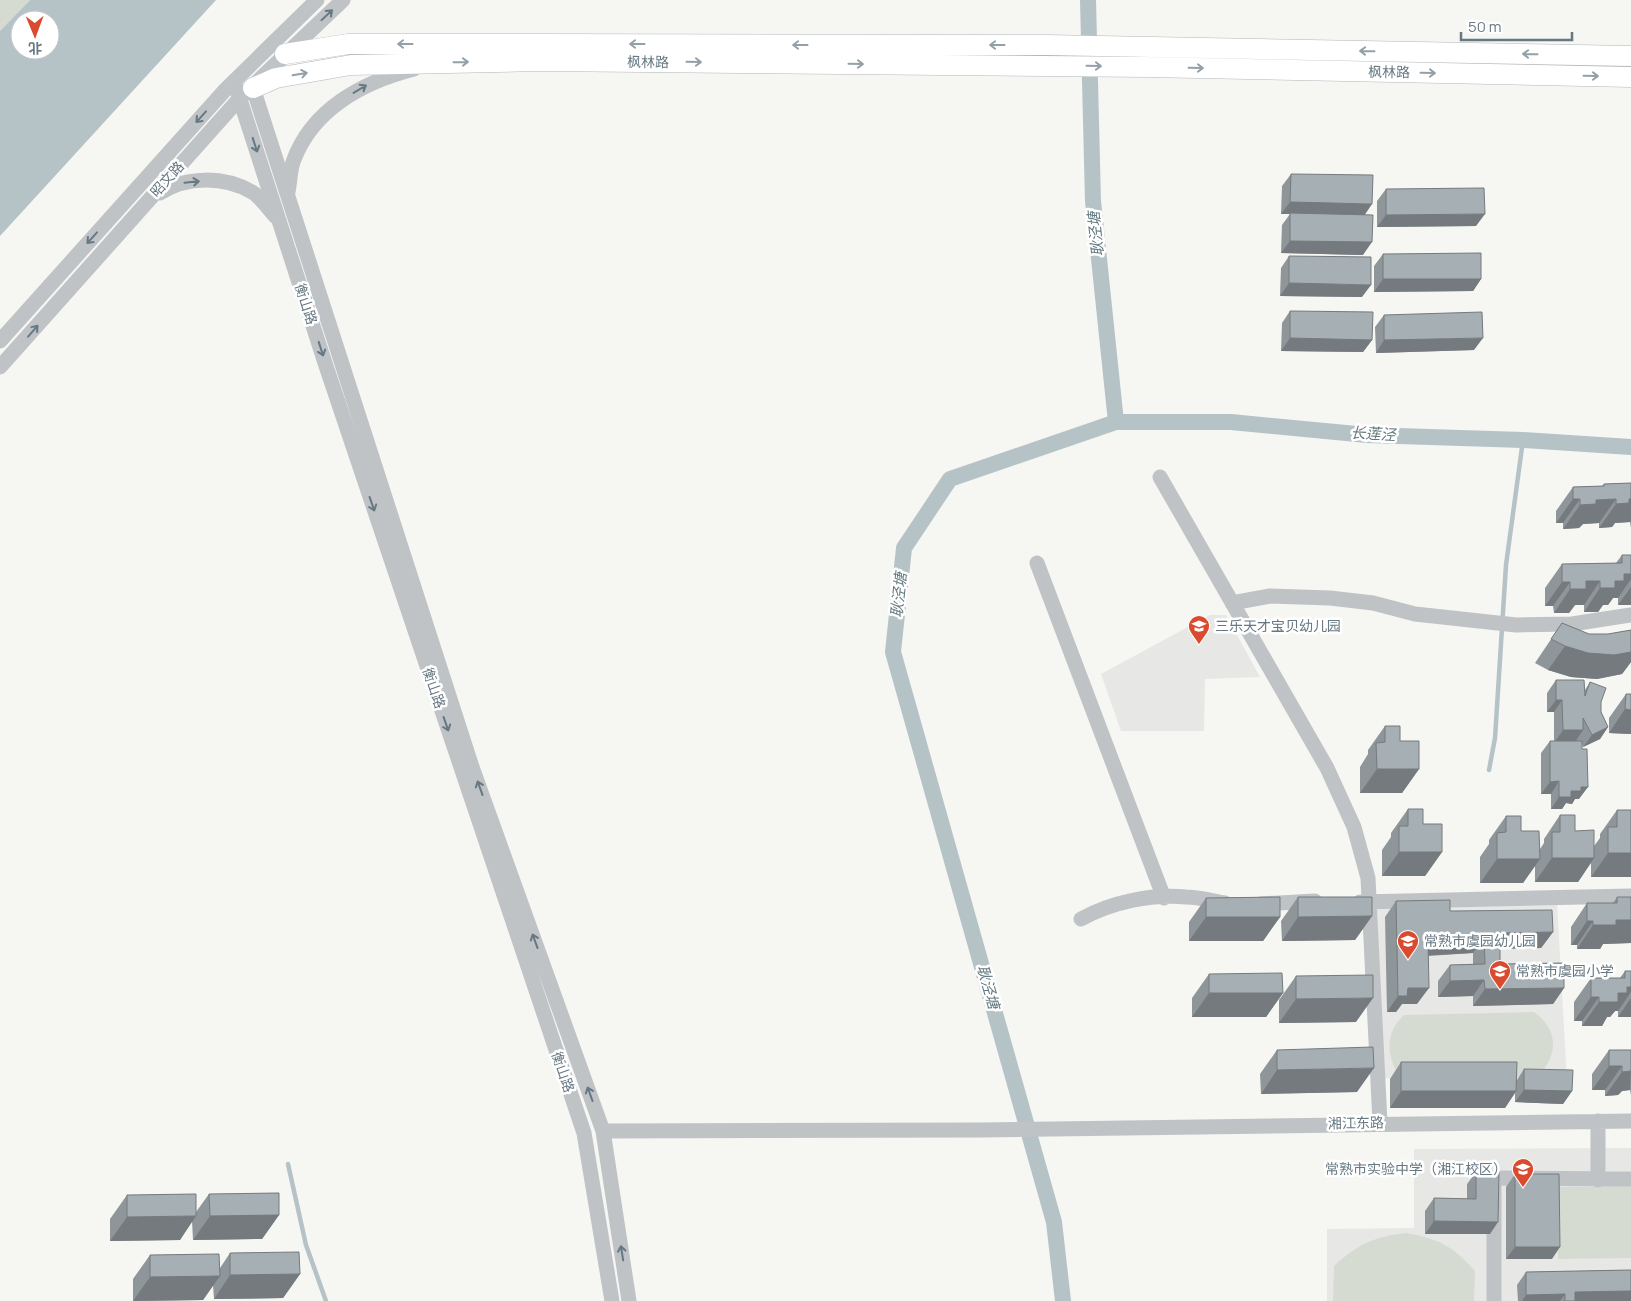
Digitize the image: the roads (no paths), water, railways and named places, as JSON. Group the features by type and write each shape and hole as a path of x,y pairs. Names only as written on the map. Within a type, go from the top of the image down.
{"main road":[{"name":"枫林路","path":"285,54 348,44 1046,45 1631,56"},
{"name":"枫林路","path":"247,93 276,78 351,65 542,61 1147,67 1631,77"}],"street":[{"path":"0,341 234,81 317,0"},
{"name":"昭文路","path":"0,367 148,200 247,93 285,54 343,0"},
{"name":"枫林路","path":"256,59 285,54"},
{"path":"288,196 293,162 311,128 337,103 374,81 435,63"},
{"name":"衡山路","path":"234,81 247,93 288,196 472,767 603,1132 630,1301"},
{"name":"衡山路","path":"247,93 279,221 584,1133 612,1301"},
{"path":"148,200 173,184 194,181 228,181 254,193 279,221"},
{"path":"1160,477 1327,768 1342,798 1361,850 1370,902 1380,1123"},
{"path":"1036,563 1164,898"},
{"path":"1232,604 1270,596 1330,598 1373,603 1414,614 1489,624 1516,625 1572,624 1631,615"},
{"path":"1081,919 1116,903 1186,896 1226,904 1330,901"},
{"path":"1350,901 1631,896"},
{"path":"1598,1121 1598,1180"},
{"name":"湘江东路","path":"603,1132 1080,1129 1380,1123 1631,1121"},
{"path":"1494,1301 1494,1178 1631,1179"}],"waterway":[{"name":"耿泾塘","path":"1063,1301 1054,1222 893,652 904,548 950,479 1116,422 1093,201 1088,0"},
{"name":"长莲泾","path":"1116,422 1231,422 1367,435 1523,440 1631,447"},
{"path":"1489,770 1495,738 1506,565 1523,440"},
{"path":"288,1164 306,1245 326,1301"}],"place":[{"name":"三乐天才宝贝幼儿园","path":"1199,645"},
{"name":"常熟市虞园幼儿园","path":"1408,960"},
{"name":"常熟市虞园小学","path":"1500,990"},
{"name":"常熟市实验中学（湘江校区）","path":"1523,1188"}]}
